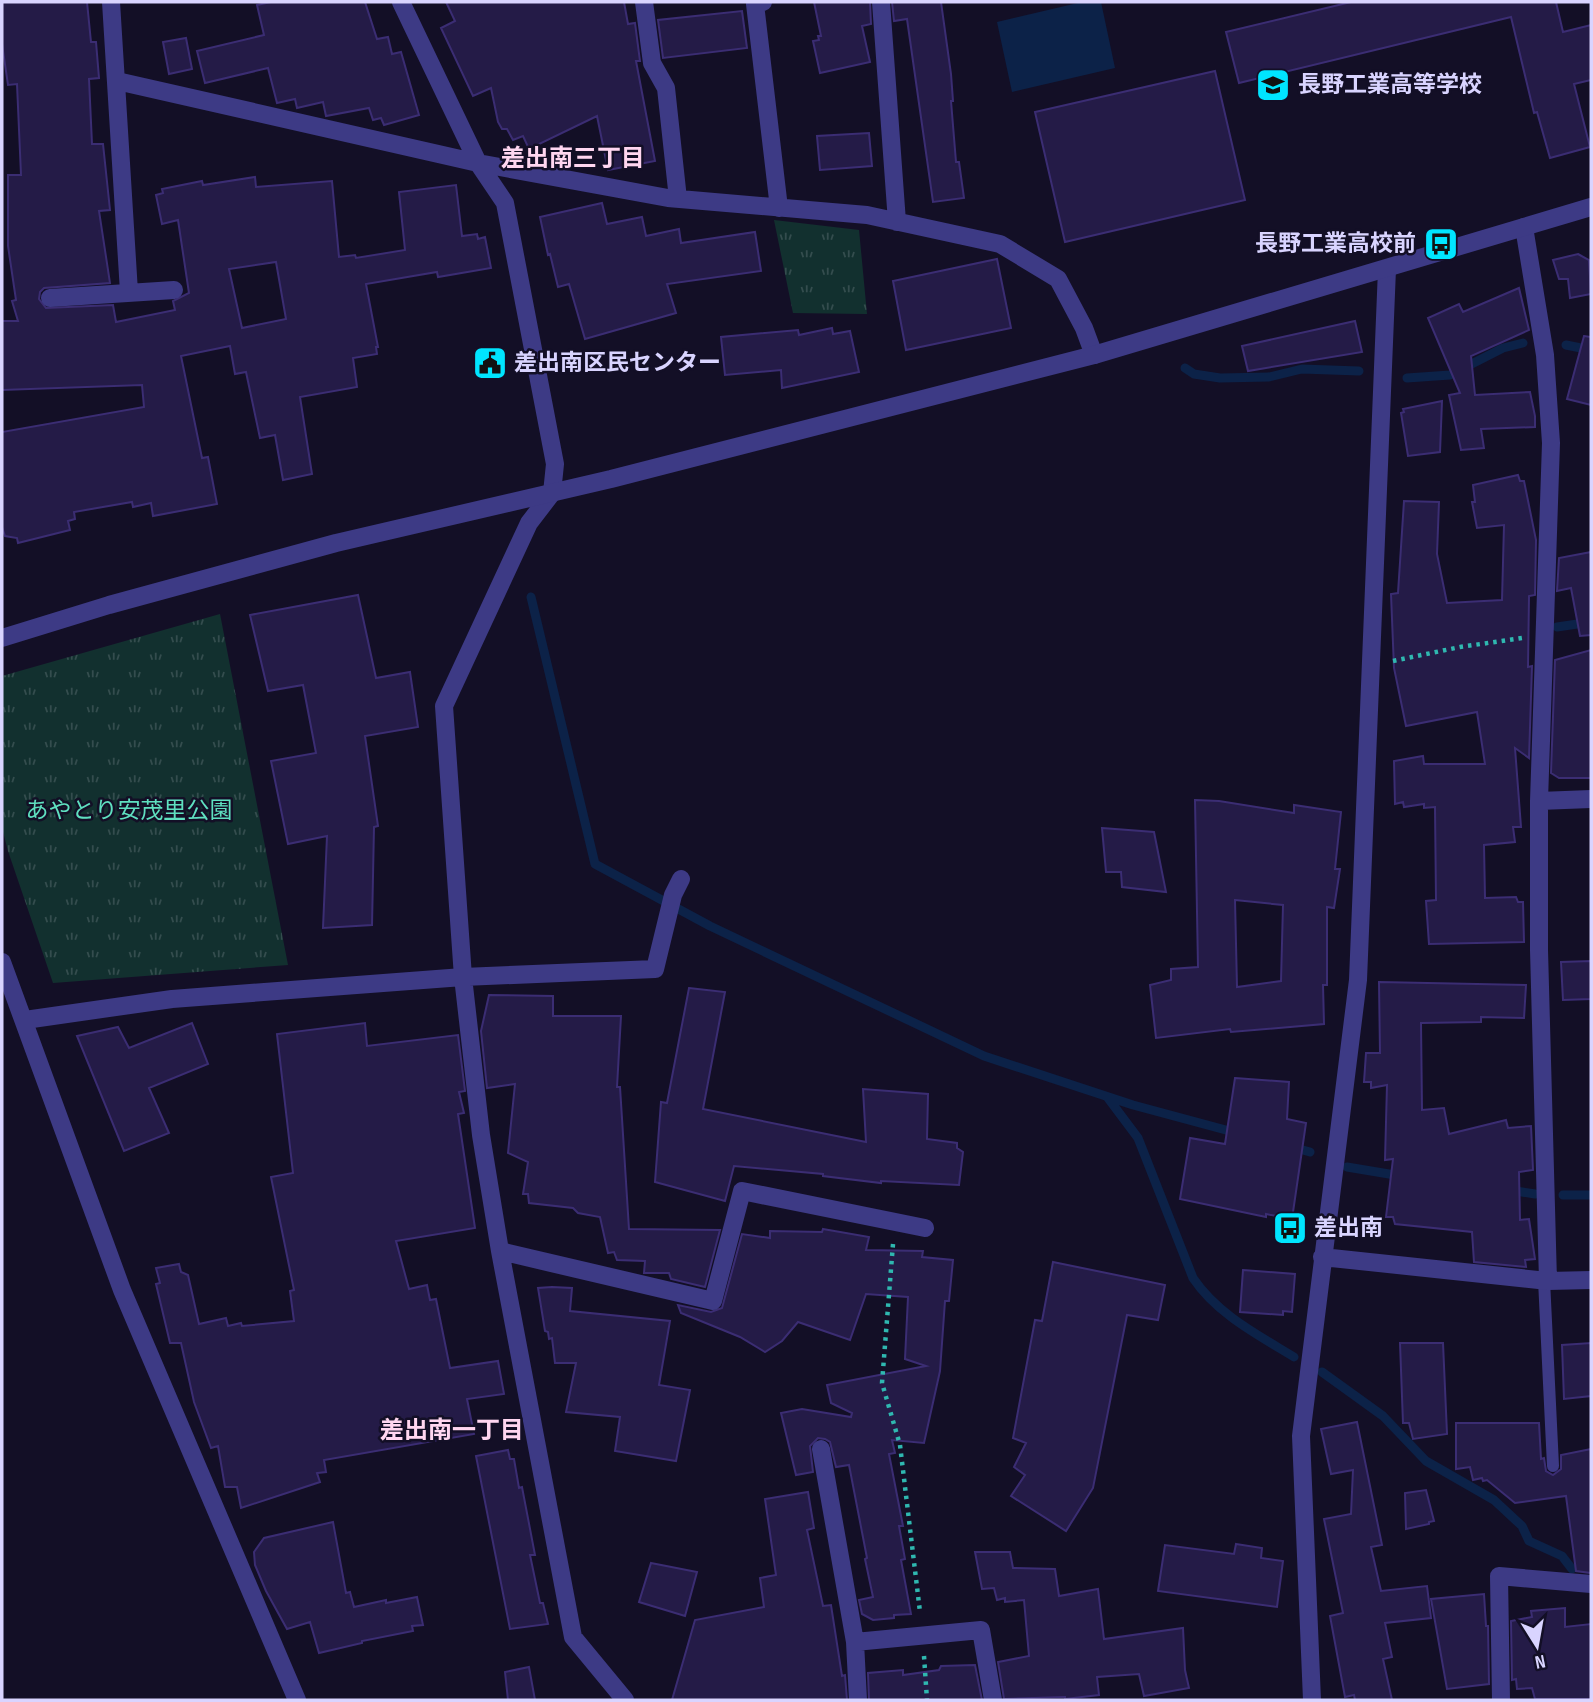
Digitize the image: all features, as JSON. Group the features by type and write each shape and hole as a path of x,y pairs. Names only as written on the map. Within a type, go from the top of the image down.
{"street":[{"path":"111,2 130,292"},
{"path":"401,2 478,163 505,203 555,464 552,493 529,523 444,706 463,977 481,1135 500,1251 573,1637 625,1700"},
{"path":"644,2 652,63 666,88 678,199"},
{"path":"763,2 755,4 779,208"},
{"path":"881,2 897,222"},
{"path":"117,81 478,163 678,199 867,215 1000,244 1058,279 1084,328 1094,355"},
{"path":"2,638 109,605 336,543 552,493 1094,355 1591,207"},
{"path":"1524,227 1545,355 1551,443 1539,800 1539,950 1546,1280"},
{"path":"1312,1700 1301,1436 1359,980 1387,269"},
{"path":"50,298 174,290"},
{"path":"1539,800 1591,799"},
{"path":"24,1020 172,999 463,977 655,969 677,887"},
{"path":"2,962 122,1290 297,1700"},
{"path":"500,1251 713,1301 742,1191 925,1228"},
{"path":"1322,1257 1546,1280 1591,1280"},
{"path":"821,1450 855,1642 858,1700"},
{"path":"1501,1700 1499,1576 1591,1584"},
{"path":"855,1642 982,1630 993,1700"}],"lane":[{"path":"1546,1280 1553,1465"}],"path":[{"path":"1371,666 1460,647 1544,635"},
{"path":"895,1223 882,1383 900,1445 923,1636 927,1700"}],"green space":[{"path":"774,220 859,230 867,314 793,313"},
{"name":"あやとり安茂里公園","path":"220,614 288,965 53,983 2,828 2,676"}],"water":[{"path":"1082,2 1101,2 1115,68 1012,92 997,22"}],"building":[{"path":"2,2 87,2 91,42 96,42 99,78 89,79 92,144 103,144 110,210 99,211 110,283 44,288 39,299 46,308 113,305 116,322 175,310 173,301 189,293 178,220 162,224 156,195 163,193 162,189 202,181 203,185 255,177 256,187 332,181 339,257 355,255 356,258 405,250 399,192 456,185 462,236 477,234 478,239 485,237 491,268 438,277 437,272 366,284 377,354 353,358 357,387 300,397 312,474 283,480 275,435 260,438 246,372 235,374 230,346 181,356 202,458 208,457 217,504 153,516 151,503 133,507 132,502 74,512 75,519 68,521 70,530 18,543 17,538 5,536 2,527 2,432 144,407 142,385 2,390 2,321 18,321 12,301 16,300 8,246 8,175 21,175 17,84 8,85 2,44","holes":["276,262 286,319 242,328 229,269"]},
{"path":"271,2 365,2 377,39 388,37 392,54 401,52 419,115 384,125 381,118 373,120 369,108 326,116 323,102 297,108 295,99 277,103 268,68 205,83 197,51 264,35 257,5"},
{"path":"446,2 624,2 628,24 635,23 640,61 636,61 655,161 608,170 597,116 529,149 523,136 513,140 507,129 502,129 498,122 491,88 473,96 441,28 455,21"},
{"path":"814,2 870,2 871,24 862,26 870,62 820,73 813,41 819,40 818,36 821,36"},
{"path":"892,2 941,2 951,74 956,162 959,162 964,198 933,202 907,19 894,21"},
{"path":"1351,2 1556,2 1563,32 1591,25 1591,80 1574,84 1590,147 1550,158 1537,112 1534,113 1511,17 1239,83 1226,32"},
{"path":"742,11 747,48 663,58 658,20"},
{"path":"186,38 192,69 169,74 163,42"},
{"path":"1215,71 1245,200 1065,242 1035,112"},
{"path":"869,133 872,166 820,170 817,136"},
{"path":"602,203 607,224 642,217 646,236 679,229 681,243 755,232 761,271 667,284 676,313 585,339 569,284 558,287 540,217"},
{"path":"1578,254 1589,260 1591,294 1570,298 1568,279 1559,279 1553,260"},
{"path":"997,259 1011,328 906,350 893,281"},
{"path":"1519,288 1529,330 1471,356 1475,395 1530,392 1535,427 1481,429 1484,448 1461,450 1449,395 1460,393 1428,318 1459,304 1463,312"},
{"path":"1355,321 1362,352 1248,371 1242,346"},
{"path":"832,328 833,334 850,331 859,372 782,388 781,370 725,375 721,337 798,330 799,335"},
{"path":"1584,336 1591,337 1591,405 1567,399"},
{"path":"1442,401 1440,452 1408,456 1401,413 1404,412 1403,409"},
{"path":"1518,475 1520,481 1524,481 1536,540 1535,595 1529,596 1528,667 1532,666 1529,758 1515,748 1521,827 1513,827 1515,842 1484,845 1485,898 1516,897 1518,902 1523,902 1524,942 1429,944 1426,901 1436,900 1435,807 1424,808 1424,804 1404,807 1403,802 1395,804 1394,761 1423,756 1424,764 1485,764 1477,712 1406,726 1394,668 1391,594 1398,593 1404,501 1439,502 1437,554 1447,603 1502,600 1504,525 1477,528 1472,502 1475,502 1473,485"},
{"path":"1591,552 1591,635 1580,636 1571,588 1557,591 1559,558"},
{"path":"358,595 376,678 410,672 418,727 365,736 378,826 374,827 372,925 323,928 327,836 288,844 271,761 316,753 303,685 268,691 250,615"},
{"path":"1591,650 1591,778 1559,778 1551,773 1555,660"},
{"path":"1195,800 1219,801 1294,813 1294,805 1341,812 1335,869 1340,869 1334,908 1327,907 1324,1024 1231,1032 1230,1029 1156,1038 1150,985 1171,980 1171,969 1198,967","holes":["1235,900 1283,905 1281,981 1237,987"]},
{"path":"1102,828 1154,832 1166,892 1122,887 1121,872 1106,872"},
{"path":"1591,961 1591,999 1563,1000 1561,962"},
{"path":"1379,982 1526,985 1524,1018 1481,1017 1481,1022 1421,1023 1422,1110 1444,1108 1449,1134 1506,1120 1508,1128 1531,1126 1533,1170 1519,1172 1520,1220 1529,1219 1535,1259 1525,1260 1526,1267 1474,1262 1472,1232 1395,1224 1393,1217 1386,1217 1393,1159 1385,1160 1387,1085 1371,1088 1371,1082 1364,1082 1366,1053 1380,1053"},
{"path":"689,988 725,992 703,1109 866,1142 863,1089 928,1094 927,1139 957,1143 957,1148 963,1152 959,1185 881,1183 823,1174 734,1166 725,1201 655,1182 661,1102 667,1103"},
{"path":"489,995 553,996 553,1016 621,1016 617,1087 620,1087 629,1229 720,1230 705,1287 671,1279 669,1273 644,1273 645,1261 617,1260 614,1252 608,1253 600,1217 578,1213 573,1208 529,1203 528,1194 523,1194 528,1162 508,1153 515,1084 487,1088 481,1031"},
{"path":"192,1023 208,1064 149,1088 169,1133 124,1151 77,1036 118,1027 129,1048"},
{"path":"365,1023 367,1046 458,1035 465,1091 459,1092 464,1113 458,1114 475,1228 396,1241 409,1289 427,1285 430,1300 436,1299 450,1368 498,1361 504,1394 467,1399 474,1434 324,1460 326,1472 317,1473 320,1482 241,1508 237,1487 225,1487 218,1446 211,1448 194,1402 181,1343 170,1343 156,1284 160,1283 156,1268 179,1264 181,1272 188,1275 199,1324 226,1318 228,1326 294,1321 290,1291 294,1290 271,1177 293,1173 277,1034"},
{"path":"1235,1078 1289,1082 1287,1119 1306,1123 1292,1219 1266,1214 1266,1217 1180,1199 1190,1138 1225,1144"},
{"path":"823,1229 869,1237 866,1250 923,1251 922,1257 953,1260 949,1301 945,1301 940,1371 924,1443 892,1440 895,1453 889,1454 903,1526 899,1526 905,1559 901,1560 911,1614 894,1615 894,1618 873,1620 862,1614 859,1600 873,1597 849,1465 836,1467 830,1442 818,1438 810,1446 813,1472 796,1475 781,1413 802,1409 851,1417 852,1413 831,1403 827,1385 926,1366 905,1359 908,1297 866,1294 850,1340 798,1322 782,1341 765,1352 740,1337 681,1313 678,1305 711,1312 722,1308 742,1234 770,1238 770,1231 822,1232"},
{"path":"1053,1262 1165,1285 1158,1320 1127,1315 1093,1488 1066,1531 1011,1496 1025,1475 1014,1467 1026,1443 1013,1438 1035,1320 1042,1321"},
{"path":"1243,1270 1295,1274 1292,1312 1283,1311 1283,1315 1240,1312"},
{"path":"538,1288 572,1288 570,1311 670,1321 659,1385 690,1390 676,1461 615,1451 620,1417 566,1412 576,1363 555,1363 552,1338 549,1339 548,1332 545,1331"},
{"path":"1400,1343 1443,1343 1447,1434 1413,1439 1409,1423 1403,1423"},
{"path":"1591,1343 1591,1396 1564,1399 1562,1345"},
{"path":"1357,1422 1382,1545 1371,1547 1381,1591 1427,1586 1431,1618 1385,1623 1392,1657 1383,1659 1392,1700 1355,1700 1354,1695 1345,1697 1330,1616 1343,1613 1324,1519 1351,1514 1353,1470 1331,1474 1321,1429"},
{"path":"1456,1423 1539,1423 1541,1459 1544,1458 1546,1471 1553,1475 1561,1469 1561,1455 1591,1449 1591,1573 1576,1571 1566,1496 1515,1503 1487,1480 1473,1480 1470,1467 1456,1469"},
{"path":"508,1450 510,1459 514,1459 519,1488 522,1487 535,1555 530,1555 540,1603 543,1603 548,1624 510,1629 476,1456"},
{"path":"1426,1490 1434,1521 1406,1529 1405,1493"},
{"path":"808,1492 814,1528 807,1530 823,1606 831,1605 842,1676 845,1675 847,1700 672,1700 695,1620 764,1607 760,1578 776,1575 765,1499"},
{"path":"333,1522 346,1593 350,1592 354,1607 417,1597 423,1625 412,1626 413,1631 319,1653 310,1622 287,1629 266,1591 255,1565 254,1552 264,1538"},
{"path":"1236,1544 1262,1548 1261,1558 1283,1561 1277,1607 1158,1591 1165,1545 1234,1554"},
{"path":"975,1552 1010,1552 1013,1568 1055,1569 1059,1596 1098,1589 1104,1639 1183,1628 1185,1670 1189,1688 1144,1696 1139,1674 1097,1677 1099,1695 1065,1699 1004,1699 998,1662 1029,1656 1024,1600 997,1600 994,1588 982,1589"},
{"path":"651,1563 697,1572 685,1616 639,1602"},
{"path":"1484,1594 1488,1626 1489,1684 1447,1689 1431,1599"},
{"path":"1565,1608 1565,1627 1591,1624 1591,1699 1535,1699 1532,1688 1517,1689 1516,1679 1512,1680 1511,1621 1532,1617 1531,1611"},
{"path":"975,1665 982,1700 869,1700 868,1673 903,1670 903,1675 939,1670 941,1666"},
{"path":"529,1667 535,1700 508,1700 505,1672"}],"waterway":[{"path":"1407,378 1450,375 1503,348 1523,343"},
{"path":"1566,345 1591,350"},
{"path":"1185,368 1194,374 1220,378 1269,377 1302,369 1359,371"},
{"path":"531,597 595,864 710,926 984,1056 1133,1105 1237,1133"},
{"path":"1557,627 1591,622"},
{"path":"1108,1098 1138,1138 1193,1278 1226,1313 1294,1357"},
{"path":"1292,1147 1310,1152"},
{"path":"1347,1167 1401,1176"},
{"path":"1509,1190 1535,1194"},
{"path":"1563,1195 1591,1195"},
{"path":"1322,1372 1383,1416 1426,1461 1494,1500 1522,1526 1529,1541 1562,1556 1572,1569"}],"place":[{"name":"長野工業高等学校","path":"1273,85"},
{"name":"長野工業高校前","path":"1441,244"},
{"name":"差出南区民センター","path":"490,363"},
{"name":"差出南","path":"1290,1228"}],"district":[{"name":"差出南三丁目","path":"573,158"},
{"name":"差出南一丁目","path":"452,1430"}]}
